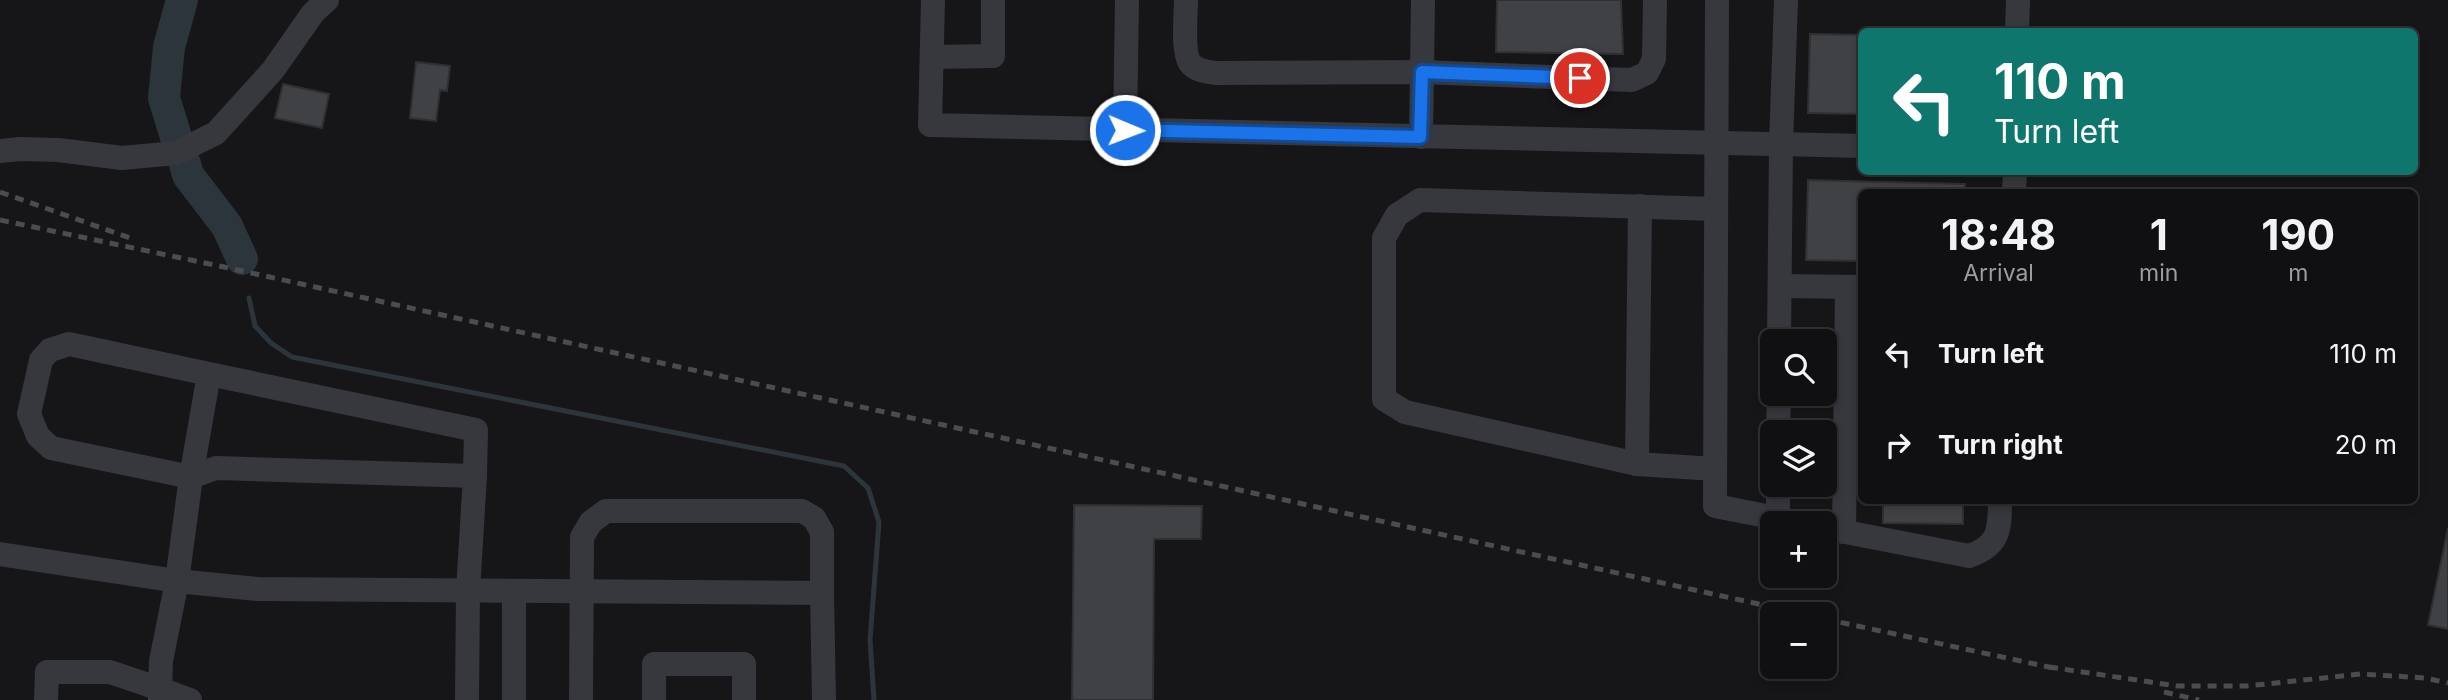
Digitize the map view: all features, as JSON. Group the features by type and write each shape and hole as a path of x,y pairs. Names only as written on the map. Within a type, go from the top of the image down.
{"street":[{"path":"933,0 930,125 1858,146"},
{"path":"932,57 993,57 993,0"},
{"path":"1125,130 1127,0"},
{"path":"1186,0 1186,48 1190,62 1200,70 1216,74 1422,72 1632,80 1647,73 1654,59 1655,0"},
{"path":"1420,137 1423,0"},
{"path":"1717,0 1715,506 1760,515"},
{"path":"1779,329 1786,0"},
{"path":"2017,28 2018,0"},
{"path":"0,150 58,150 122,158 176,153 216,133 240,108 273,70 318,4"},
{"path":"1715,469 1637,464 1405,412 1384,399 1384,238 1397,215 1420,200 1716,209"},
{"path":"1637,464 1640,206"},
{"path":"1780,286 1854,287 1836,511"},
{"path":"467,700 468,591 475,476 476,430 69,344 50,350 41,360 29,414 38,436 51,447 191,477 216,468 475,476"},
{"path":"160,694 161,661 177,581 209,374"},
{"path":"1837,530 1969,556 1984,551 1997,537 2000,504"},
{"path":"581,700 582,537 591,522 606,511 802,511 814,517 822,532 824,700"},
{"path":"0,554 177,581 257,589 822,593"},
{"path":"514,591 514,700"},
{"path":"654,700 654,664 744,664 744,700"},
{"path":"46,700 47,672 110,673 160,694 190,700"}],"building":[{"path":"1497,0 1621,0 1623,54 1496,52"},
{"path":"1810,34 1858,35 1858,114 1808,113"},
{"path":"416,62 450,66 447,91 440,90 436,121 410,118"},
{"path":"283,84 329,94 322,128 275,118"},
{"path":"1808,180 1965,184 1965,189 1858,189 1858,261 1806,260"},
{"path":"1883,504 1963,504 1963,524 1883,523"},
{"path":"1074,505 1202,506 1201,539 1154,539 1153,700 1072,700"},
{"path":"2448,528 2448,629 2428,625"}],"waterway":[{"path":"176,137 164,98 169,47 182,0"},
{"path":"185,164 188,175 227,226 242,259"},
{"path":"249,298 255,326 271,343 292,357 844,466 868,488 879,522 870,640 874,700"}],"railway":[{"path":"0,192 130,238"},
{"path":"0,220 1760,604"},
{"path":"1837,622 2058,669"},
{"path":"2049,667 2177,686 2247,686 2361,674 2425,678 2448,683"},
{"path":"2164,692 2199,700"}],"route":[{"path":"1125,130 1420,137 1422,72 1580,78"}]}
